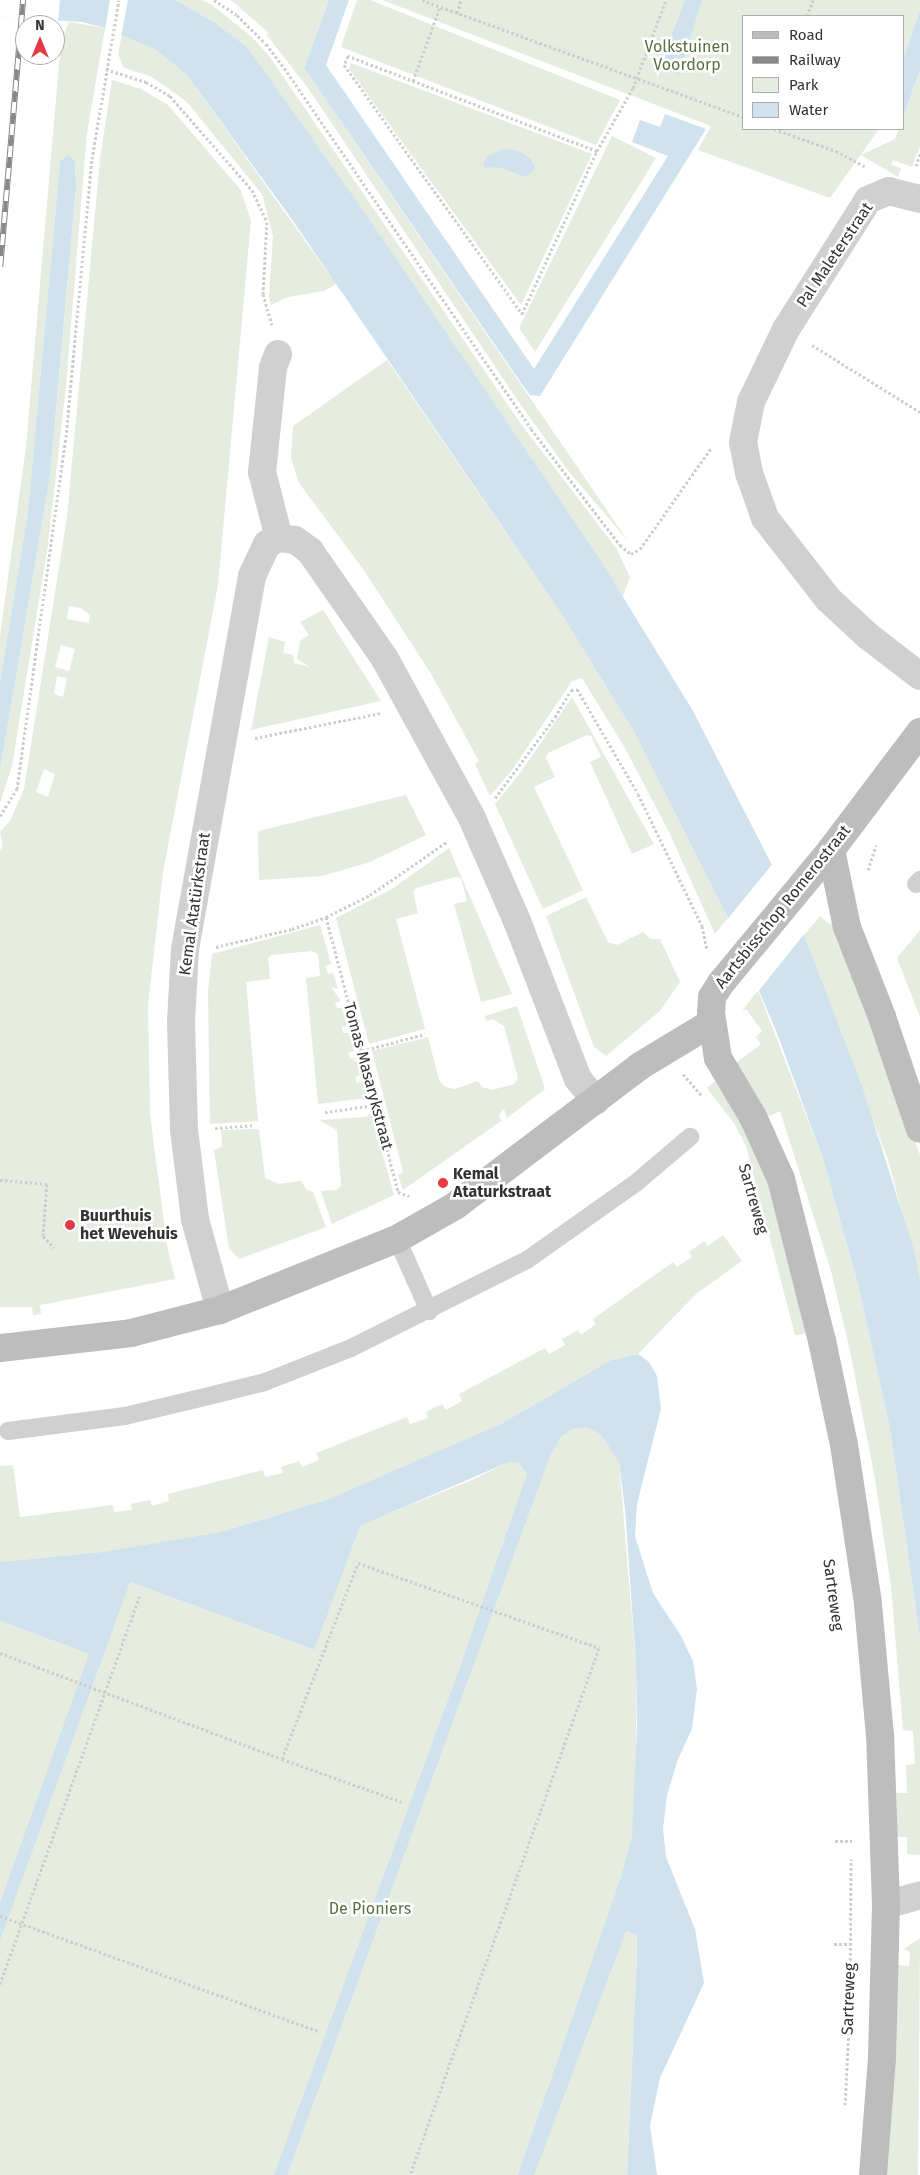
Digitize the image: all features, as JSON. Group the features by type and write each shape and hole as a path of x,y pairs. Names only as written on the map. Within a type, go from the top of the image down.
{"street":[{"name":"Pal Maleterstraat","path":"913,196 889,191 868,200 786,329 751,402 743,442 749,473 771,526 834,606 920,676"},
{"path":"278,354 273,368 262,472 279,538 295,540 310,551 385,659 472,818 517,921 578,1079 596,1101"},
{"name":"Kemal Atatürkstraat","path":"220,1310 194,1219 184,1130 181,1022 185,949 252,576 267,544 279,538"},
{"name":"Aartsbisschop Romerostraat","path":"711,1023 712,997 727,976 831,850 920,732"},
{"path":"831,850 847,927 882,1017 920,1129"},
{"path":"0,1348 131,1333 220,1310 397,1239 455,1206 664,1051 711,1023"},
{"name":"Sartreweg","path":"711,1023 718,1058 753,1117 781,1179 822,1340 844,1445 868,1603 877,1698 903,1900 882,2058 873,2175"}],"lane":[{"path":"8,1431 124,1416 264,1382 351,1348 429,1311 527,1260 637,1182 690,1137"},
{"path":"397,1239 429,1311"}],"path":[{"path":"0,816 17,789 66,438 92,159 119,0"},
{"path":"214,0 237,15 266,44 288,72 531,429 620,544 631,554 640,550 710,448 720,442 743,442"},
{"path":"422,0 742,116"},
{"path":"456,12 461,0"},
{"path":"598,151 348,56 344,65 522,314 598,151 620,115 666,0"},
{"path":"807,15 813,0"},
{"path":"413,81 440,6"},
{"path":"106,68 146,82 170,96 252,190 266,222 263,294 278,354"},
{"path":"777,130 856,160 913,196"},
{"path":"786,329 920,412"},
{"path":"185,949 224,946 326,917 370,895 412,868 491,802 555,718 571,690 577,689 638,794 702,926 708,952"},
{"path":"222,745 411,706"},
{"name":"Tomas Masarykstraat","path":"326,917 398,1192 415,1197 429,1221"},
{"path":"362,1051 425,1034"},
{"path":"664,1051 706,1100"},
{"path":"325,1112 376,1105"},
{"path":"184,1130 255,1125"},
{"path":"0,1180 48,1184 43,1236 54,1248"},
{"path":"282,1759 358,1564 599,1648 410,2175"},
{"path":"0,1984 140,1596"},
{"path":"0,1653 94,1688 105,1695 402,1802"},
{"name":"Sartreweg","path":"844,2113 850,2005 850,1832"},
{"path":"0,1916 320,2032"}],"green space":[{"path":"175,0 202,0 212,5 252,37 269,56 521,424 616,548 630,577 623,596 247,47 214,22"},
{"path":"231,0 329,0 304,68 628,541 570,473 521,405 308,88 266,34 269,33"},
{"path":"357,0 370,0 620,100 596,145 341,47"},
{"name":"Volkstuinen Voordorp","path":"382,0 920,0 920,10 905,54 905,15 742,15 742,130 878,130 830,198 698,150 711,126"},
{"path":"69,22 105,28 87,133 66,385 48,545 12,766 0,803 0,770 50,477 76,188 75,161 60,162 28,511 0,681 0,636 26,447 59,65 65,65 65,32"},
{"path":"122,34 156,50 187,75 336,284 324,291 288,297 271,305 269,296 273,236 262,194 186,101 150,76 124,68 118,54"},
{"path":"351,63 592,154 521,305 349,69"},
{"path":"920,70 920,146 912,167 893,160 891,165 901,168 898,177 861,155 895,139 899,130 905,130 905,112"},
{"path":"112,80 141,89 168,105 240,189 251,220 218,585 163,872 148,1005 150,1114 167,1246 175,1279 40,1305 41,1314 33,1315 32,1307 0,1307 0,851 3,846 0,832 10,821 24,789 67,517 100,159","holes":["69,606 81,608 90,615 89,623 67,619","61,645 75,649 69,671 55,667","57,676 67,678 63,697 54,694","44,769 55,774 48,797 36,792"]},
{"path":"612,136 656,158 535,352 519,328"},
{"path":"387,360 559,610 633,730 728,918 715,934 669,832 625,748 582,678 572,681 512,770 490,796 475,764 479,761 430,672 363,569 299,483 291,458 293,426"},
{"path":"323,610 381,701 251,730 269,637 285,642 283,653 293,655 294,663 310,667 297,659 300,641 309,635 300,622"},
{"path":"572,697 654,844 632,854 590,762 601,757 591,736 587,735 548,753 546,758 555,777 534,787 583,890 543,909 495,804 521,772"},
{"path":"406,795 426,835 370,862 322,876 259,880 258,831"},
{"path":"449,848 512,994 481,1002 454,904 467,901 461,878 455,877 416,888 413,892 418,913 396,919 425,1029 369,1044 336,918 392,889"},
{"path":"586,897 608,942 617,945 643,932 650,939 660,939 680,982 660,1011 606,1056 594,1047 546,916"},
{"path":"820,916 829,924 835,922 920,1155 920,1280 889,1163 804,935"},
{"path":"320,925 331,964 325,966 328,974 333,973 338,989 331,987 341,1001 335,1003 337,1008 342,1008 347,1026 342,1027 343,1033 349,1033 354,1051 348,1053 351,1059 356,1057 361,1075 355,1077 357,1083 362,1081 367,1098 318,1104 306,978 320,976 318,954 312,951 271,955 268,958 270,979 246,982 258,1121 210,1124 208,991 212,954"},
{"path":"920,930 920,1017 897,958"},
{"path":"758,990 824,1162 859,1288 890,1429 920,1637 920,1855 907,1854 907,1837 894,1837 896,1793 907,1793 906,1765 915,1764 913,1731 903,1730 891,1586 875,1479 850,1351 831,1271 780,1111 765,1118 735,1064 761,1044 756,1037 762,1031 746,1009 742,1011"},
{"path":"517,1006 545,1089 507,1118 504,1109 499,1114 501,1121 403,1190 398,1175 403,1172 372,1051 428,1037 439,1080 445,1087 455,1089 478,1081 482,1087 492,1090 514,1084 518,1078 504,1026 493,1019 486,1021 485,1016"},
{"path":"715,1081 754,1143 774,1201 806,1332 804,1334 795,1335 746,1146 735,1125 707,1088"},
{"path":"371,1113 394,1195 332,1224 321,1191 337,1190 341,1186 337,1130 319,1120 366,1117"},
{"path":"259,1129 265,1178 278,1184 301,1181 307,1190 313,1192 326,1227 239,1259 229,1248 214,1150 222,1147 221,1130"},
{"path":"723,1235 742,1261 696,1294 638,1354 611,1360 499,1425 408,1467 329,1499 221,1532 102,1552 0,1562 0,1466 13,1465 20,1517 113,1505 114,1512 132,1510 131,1504 150,1500 152,1506 169,1501 168,1494 263,1470 265,1477 283,1473 281,1467 299,1461 302,1467 319,1460 316,1453 407,1417 410,1424 428,1418 426,1412 442,1404 446,1410 462,1401 459,1394 545,1348 549,1354 565,1345 562,1339 578,1330 581,1335 596,1324 593,1319 673,1262 677,1267 692,1257 689,1252 704,1241 708,1246"},
{"name":"De Pioniers","path":"587,1427 601,1435 619,1462 636,1664 637,1955 627,2175 0,2175 0,1621 89,1654 130,1582 313,1650 359,1526 474,1479 509,1462 518,1462 527,1474 550,1456 561,1437 573,1429"},
{"path":"920,1938 918,2175 881,2175 894,1965 909,1966 910,1952 904,1949"}],"water":[{"path":"0,0 175,0 214,22 247,47 365,213 601,561 693,711 772,865 804,935 863,1089 913,1247 920,1280 920,1637 890,1429 859,1288 824,1162 777,1033 728,918 633,730 559,610 291,218 187,75 156,50 105,28 82,22 65,21 65,15 15,15 15,18 0,17"},
{"path":"329,0 349,0 326,65 534,369 668,156 632,142 640,120 660,127 665,114 706,129 540,396 530,395 526,390 304,68"},
{"path":"685,0 702,0 679,75 660,67"},
{"path":"920,10 920,70 905,112 905,54"},
{"path":"502,149 517,150 531,159 535,168 524,177 503,168 483,167 486,157"},
{"path":"68,155 75,161 76,188 50,477 0,770 0,681 28,511 60,162"},
{"path":"638,1354 649,1362 657,1376 661,1409 637,1504 635,1536 653,1593 681,1636 693,1661 697,1689 692,1729 678,1759 667,1795 663,1829 666,1857 695,1929 704,1983 660,2078 650,2125 657,2175 627,2175 637,1935 626,1931 534,2175 518,2175 621,1877 632,1836 637,1728 636,1664 625,1509 619,1462 601,1435 587,1427 573,1429 561,1437 550,1456 287,2175 274,2175 459,1670 527,1474 518,1462 509,1462 360,1526 314,1650 130,1582 0,1940 0,1903 89,1654 0,1621 0,1562 102,1552 221,1532 329,1499 499,1425 611,1360"}],"pier":[{"path":"0,0 60,0 59,15 15,15 15,18 0,17"},
{"path":"110,0 128,0 121,37 105,30"},
{"path":"774,862 805,933 757,993 726,921"}],"railway":[{"path":"0,267 23,0"}],"place":[{"name":"Kemal Ataturkstraat","path":"443,1183"},
{"name":"Buurthuis het Wevehuis","path":"70,1225"}]}
